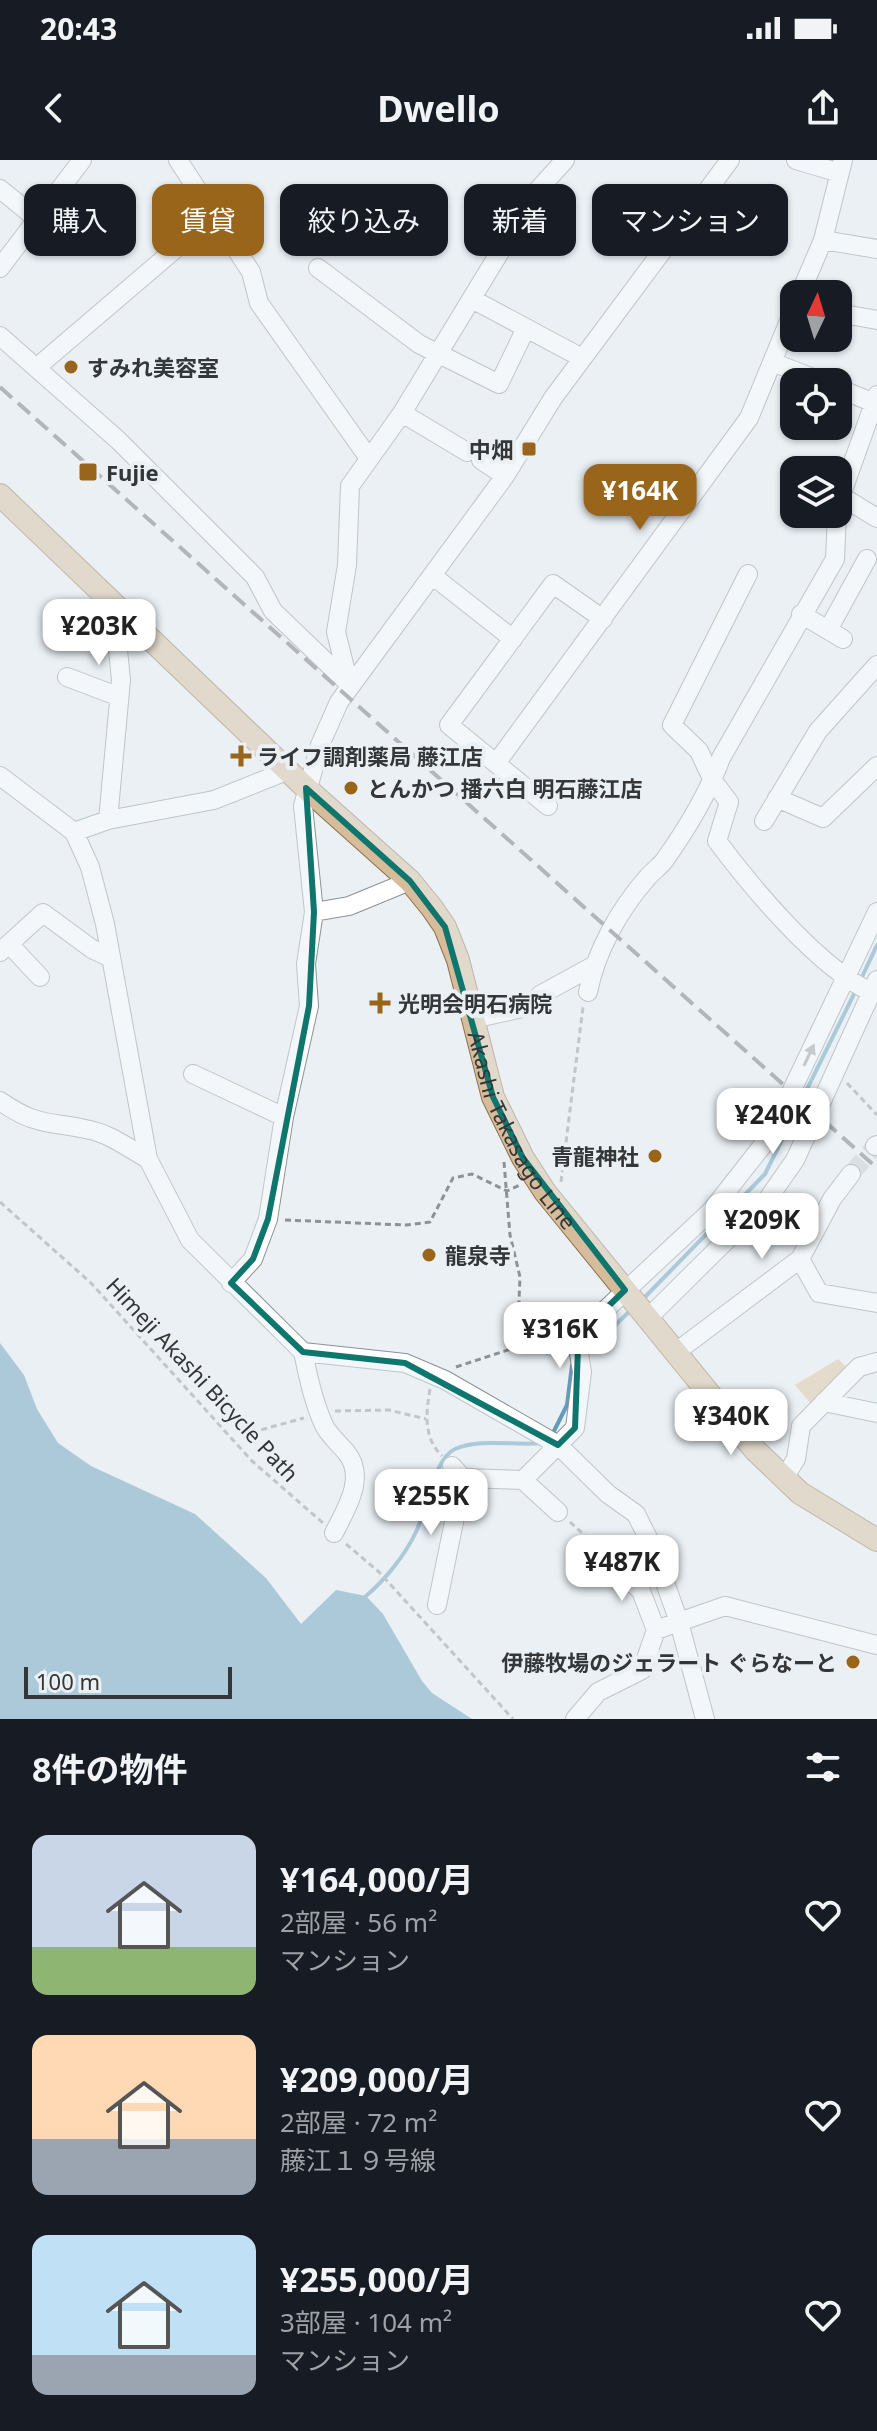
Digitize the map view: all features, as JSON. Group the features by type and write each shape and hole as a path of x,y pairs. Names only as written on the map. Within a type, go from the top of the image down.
{"main road":[{"name":"Akashi Takasago Line","path":"0,495 306,788 410,881 445,927 493,1097 535,1177 755,1450 800,1493 877,1540"}],"street":[{"path":"64,184 82,160"},
{"path":"178,160 193,184"},
{"path":"349,684 336,632 347,565 350,486 402,413 537,191 565,160"},
{"path":"231,1283 253,1259 269,1216 284,1117 309,1006 306,964 314,912 303,806 320,745 349,684 433,576 505,476 582,358 730,160"},
{"path":"796,160 842,167 823,240 806,280"},
{"path":"0,189 24,208"},
{"path":"0,268 24,236"},
{"path":"823,240 877,249"},
{"path":"36,368 167,256"},
{"path":"240,256 251,272 259,303 368,457"},
{"path":"318,268 437,355 499,384 526,328"},
{"path":"472,299 582,358"},
{"path":"852,316 877,320"},
{"path":"0,336 118,440 255,577 273,611 349,684"},
{"path":"497,762 749,418 780,343"},
{"path":"772,362 787,368"},
{"path":"852,392 876,399 852,468"},
{"path":"402,413 505,476"},
{"path":"852,509 877,518"},
{"path":"588,992 593,966 609,933 647,878 663,863 713,781 721,758 835,559 837,528"},
{"path":"801,614 836,634 872,561 836,544"},
{"path":"523,1480 575,1428 582,1372 579,1352 589,1325 637,1304 767,1200 795,1160 874,986 844,979 742,875 717,841 729,802 713,781 699,751 672,725 748,574"},
{"path":"433,576 513,639"},
{"path":"548,806 449,725 553,584 603,619"},
{"path":"108,820 117,696 121,680 116,630 125,613"},
{"path":"764,821 818,731 877,665"},
{"path":"67,677 117,696"},
{"path":"777,798 823,818 877,766"},
{"path":"74,832 108,820 214,800 289,770"},
{"path":"0,776 74,832 90,867 111,958 148,1159 190,1240 303,1352 324,1426 350,1457 355,1475 353,1495 334,1533"},
{"path":"314,912 349,906 410,881"},
{"path":"637,1304 770,1136 877,912"},
{"path":"40,977 4,948 43,913 92,949 111,958"},
{"path":"473,1019 531,1006 540,995 593,966"},
{"path":"193,1074 284,1117"},
{"path":"0,1101 22,1117 92,1130 148,1159"},
{"path":"676,1352 800,1259 832,1199 851,1174"},
{"path":"800,1259 819,1293 877,1303"},
{"path":"303,1352 405,1363 432,1375 558,1445 608,1494 636,1514 652,1546 679,1622 705,1719"},
{"path":"784,1478 796,1459 801,1426 859,1367 877,1362"},
{"path":"824,1402 877,1413"},
{"path":"437,1605 457,1472 523,1480 558,1512"},
{"path":"575,1719 598,1692 642,1670 656,1630 641,1591 611,1562"},
{"path":"656,1630 725,1606 877,1645"}],"path":[{"path":"558,1207 579,1022 588,992"},
{"path":"837,1071 877,1115"},
{"path":"515,1142 504,1158 510,1235 520,1277 517,1347"},
{"path":"269,1216 297,1223 406,1225 430,1222 453,1178 472,1174 507,1191"},
{"path":"507,1191 535,1177"},
{"name":"Himeji Akashi Bicycle Path","path":"0,1202 83,1275 252,1461 379,1572 513,1719"},
{"path":"431,1445 426,1419 432,1375 517,1347 568,1357 579,1352"},
{"path":"242,1435 320,1414 389,1410 426,1419"},
{"path":"558,1512 611,1562"}],"highlighted area":[{"path":"306,788 410,881 445,927 493,1097 523,1158 625,1290 589,1325 578,1347 575,1428 558,1445 405,1363 303,1352 231,1283 253,1259 268,1219 309,1006 314,912"}],"shaded area":[{"path":"838,1359 850,1370 812,1405 795,1385"}],"water":[{"path":"0,1343 24,1375 37,1409 58,1443 91,1466 195,1514 266,1578 301,1624 336,1590 366,1596 383,1614 432,1693 472,1719 0,1719"}],"waterway":[{"path":"861,979 877,945"},
{"path":"643,1299 765,1174 856,990"},
{"path":"585,1354 631,1310"},
{"path":"552,1435 567,1405 572,1365"},
{"path":"366,1596 381,1582 412,1541 436,1474 448,1454 475,1444 542,1443"}],"tunnel":[{"path":"851,1174 875,1146"}],"railway":[{"path":"0,387 877,1168"}],"place":[{"name":"すみれ美容室","path":"71,367"},
{"name":"中畑","path":"529,449"},
{"name":"Fujie","path":"88,472"},
{"name":"ライフ調剤薬局 藤江店","path":"241,756"},
{"name":"とんかつ 播六白 明石藤江店","path":"351,788"},
{"name":"光明会明石病院","path":"380,1003"},
{"name":"青龍神社","path":"655,1156"},
{"name":"龍泉寺","path":"429,1255"},
{"name":"伊藤牧場のジェラート ぐらなーと","path":"853,1662"}]}
